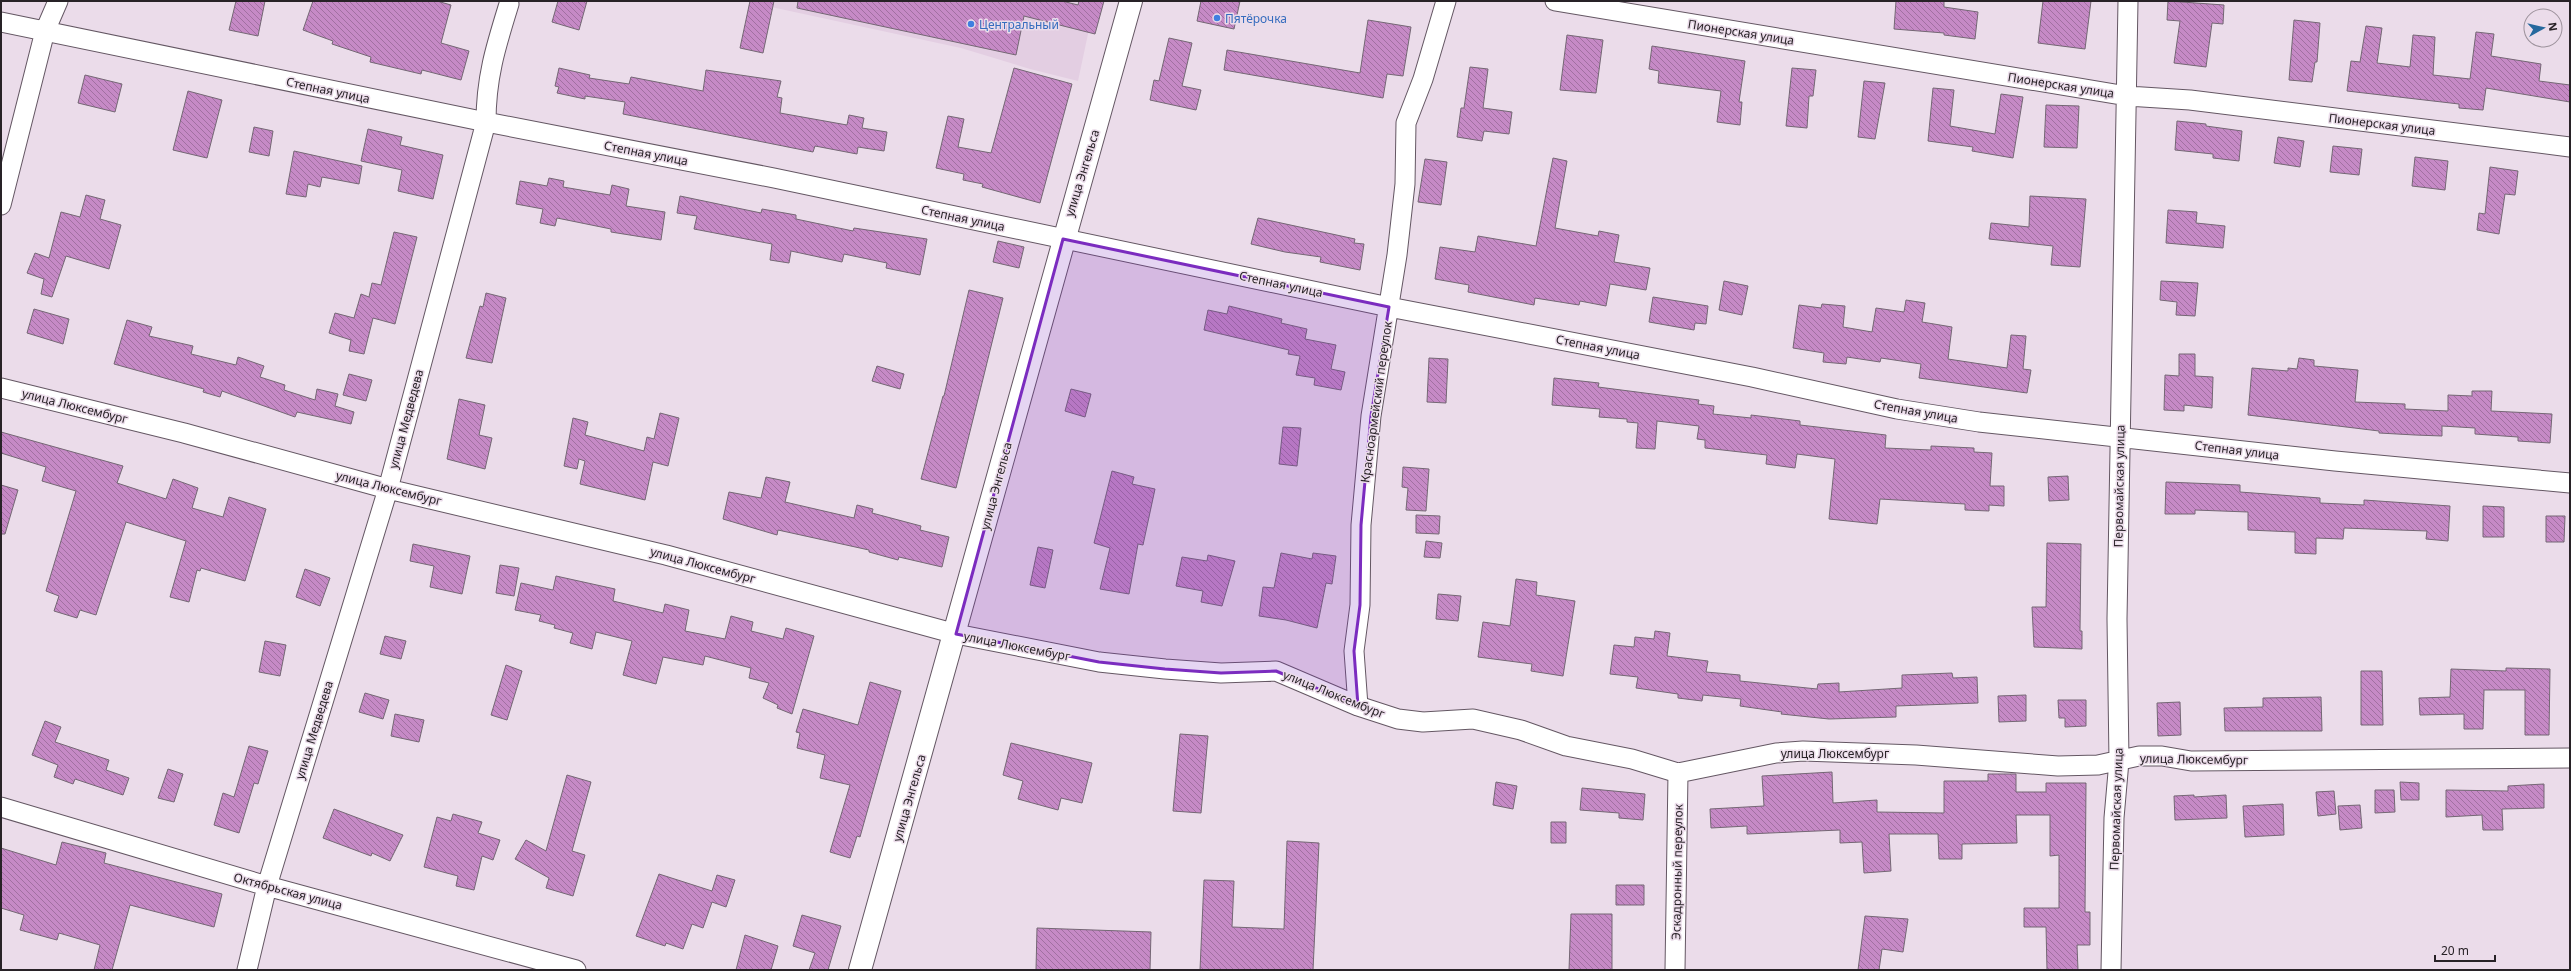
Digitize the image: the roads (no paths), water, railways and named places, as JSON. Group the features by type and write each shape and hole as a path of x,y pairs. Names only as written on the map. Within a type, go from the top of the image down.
{"street":[{"path":"1,205 45,31 58,1"},
{"name":"улица Энгельса","path":"860,970 956,634 1063,239 1110,79 1131,1"},
{"name":"Красноармейский переулок","path":"1358,706 1354,651 1360,605 1361,525 1371,416 1389,307 1405,184 1406,123 1424,79 1446,1"},
{"name":"Пионерская улица","path":"1555,1 2127,96 2190,100 2570,147"},
{"name":"Первомайская улица","path":"2112,970 2114,818 2119,761 2117,619 2128,1"},
{"name":"улица Медведева","path":"247,970 267,886 388,489 486,122 486,92 491,60 509,4"},
{"name":"Степная улица","path":"1,22 486,122 774,178 1389,307 1752,377 1897,409 1979,422 2335,461 2570,483"},
{"name":"улица Люксембург","path":"1,388 184,433 388,489 666,555 956,634 1106,662 1221,673 1276,671 1358,706 1398,719 1423,722 1472,719 1521,730 1566,746 1632,759 1678,773 1776,753 1803,751 1916,755 2058,766 2098,765 2139,756 2162,756 2191,760 2570,758"},
{"name":"Эскадронный переулок","path":"1675,970 1678,773"},
{"name":"Октябрьская улица","path":"1,807 267,886 576,970"}],"place":[{"name":"Пятёрочка","path":"1217,18"},
{"name":"Центральный","path":"971,24"}]}
